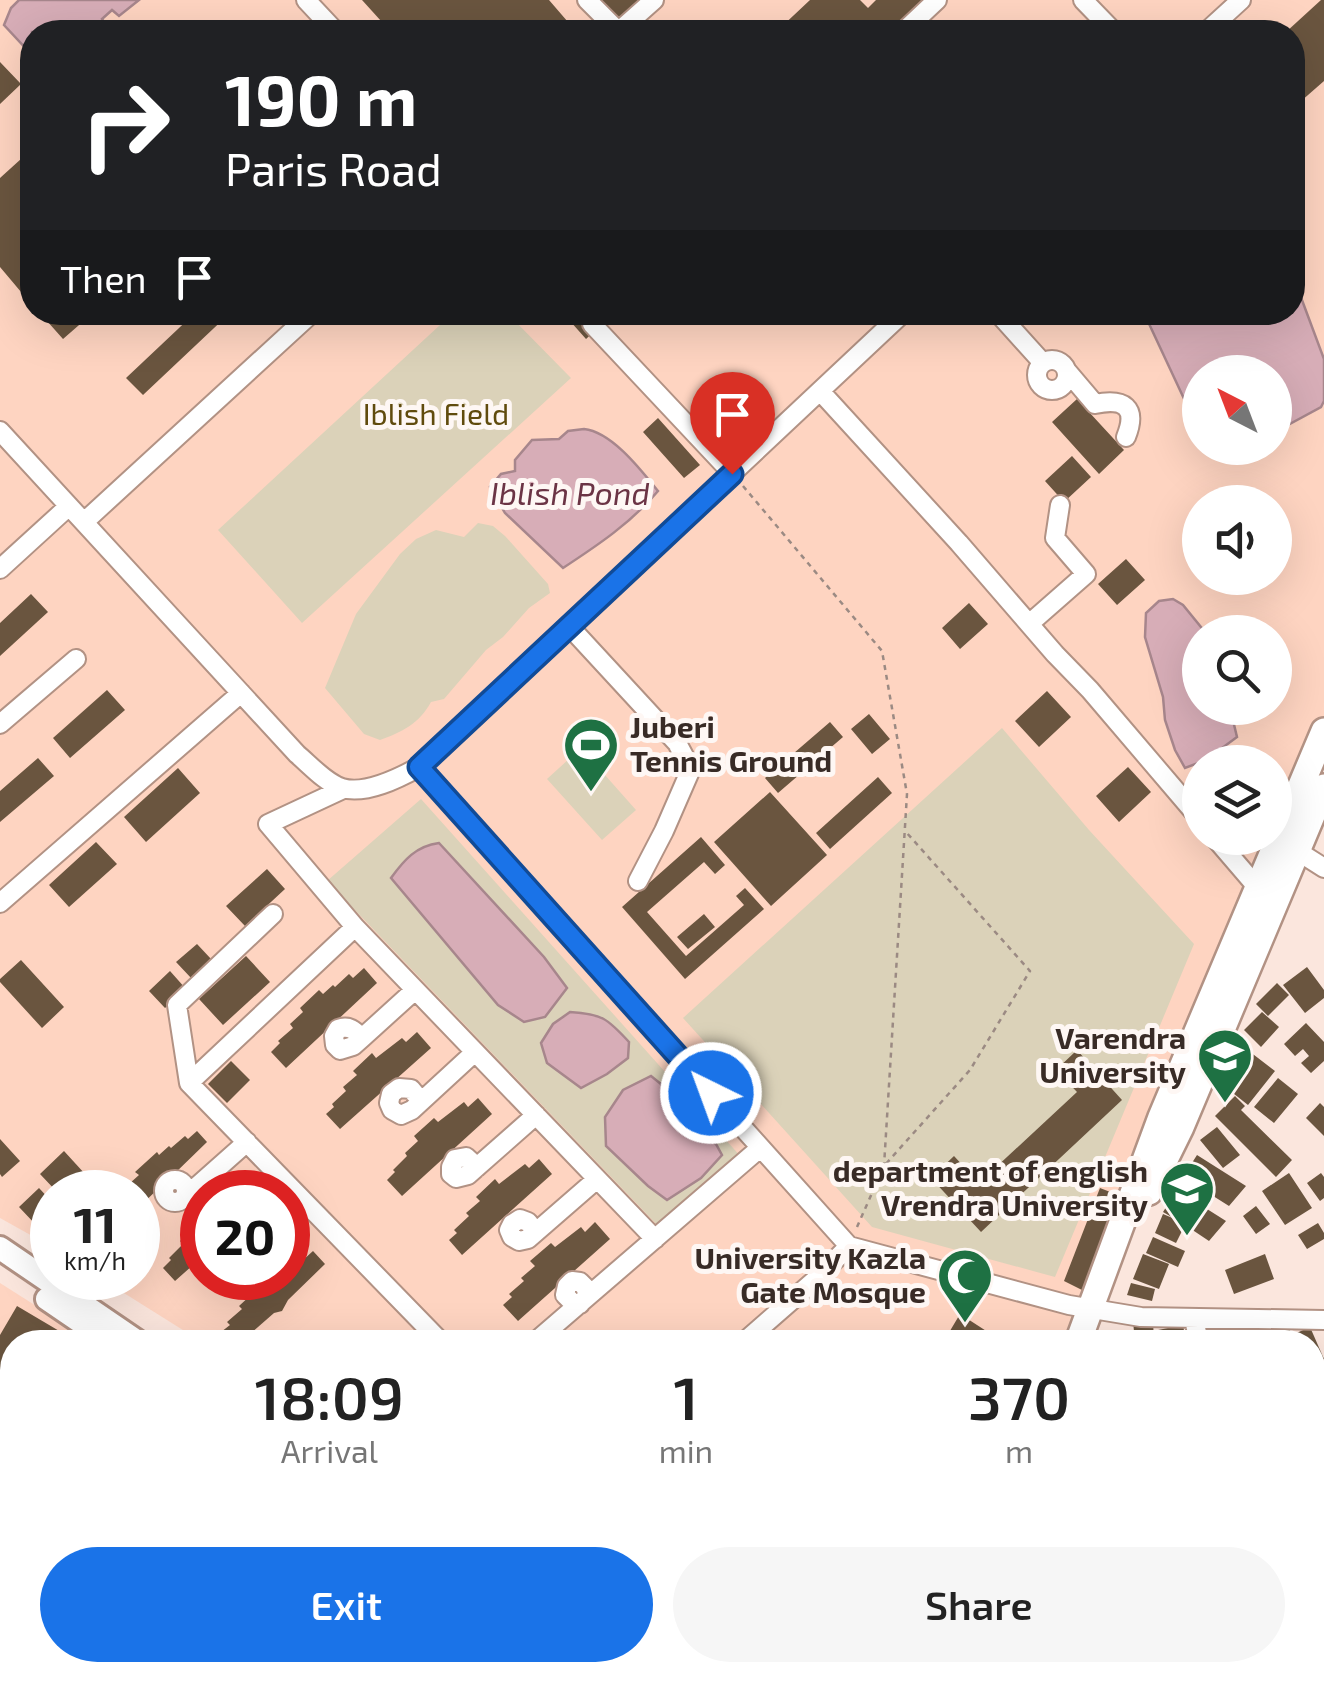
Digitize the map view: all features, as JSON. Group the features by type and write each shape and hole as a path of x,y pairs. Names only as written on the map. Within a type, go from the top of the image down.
{"highway":[{"path":"1292,832 1324,731"},
{"path":"1292,839 1324,787"},
{"path":"1083,1330 1161,1117 1257,887 1281,855"},
{"path":"1092,1308 1181,1127 1284,855"}],"main road":[{"path":"0,1248 120,1330"},
{"path":"0,1266 93,1330"}],"street":[{"path":"306,0 325,20"},
{"path":"588,0 607,20"},
{"path":"632,20 654,0"},
{"path":"915,20 937,0"},
{"path":"1083,0 1102,20"},
{"path":"1219,20 1241,0"},
{"path":"84,522 299,325"},
{"path":"593,325 732,474"},
{"path":"654,1239 355,928 268,824 343,789 369,788 394,781 419,767 890,325"},
{"path":"1008,325 1043,364 1038,380 1049,390 1064,385 1067,371 1096,404 1120,402 1129,411 1132,422 1126,437"},
{"path":"820,391 959,542 1182,798"},
{"path":"3,441 69,506 297,754 343,789"},
{"path":"1029,624 1086,574 1054,538 1060,505"},
{"path":"0,569 69,506"},
{"path":"570,626 677,743 691,769 638,881"},
{"path":"0,724 76,659"},
{"path":"2,898 241,693"},
{"path":"419,767 849,1246 1069,1305 1141,1317 1324,1320"},
{"path":"1292,848 1324,868"},
{"path":"1230,855 1257,887"},
{"path":"272,914 177,1005 190,1084 428,1330"},
{"path":"190,1084 355,928"},
{"path":"362,1038 415,990"},
{"path":"421,1101 475,1052"},
{"path":"477,1167 536,1115"},
{"path":"216,1170 246,1142"},
{"path":"548,1330 760,1148"},
{"path":"536,1231 597,1179"},
{"path":"758,1330 849,1246"},
{"path":"1194,1319 1196,1330"}],"path":[{"path":"732,474 882,651 908,794 884,1166"},
{"path":"849,1246 884,1166 970,1070 1030,971 905,831"}],"shaded area":[{"path":"0,0 1324,0 1324,723 1292,800 1292,745 1182,745 1182,855 1269,855 1072,1330 183,1330 135,1300 160,1300 160,1170 30,1170 30,1235 0,1218"},
{"path":"0,1283 74,1330 0,1330"}],"green space":[{"name":"Iblish Field","path":"440,325 519,325 571,378 302,623 218,530"},
{"path":"478,523 493,526 505,536 548,584 550,593 486,650 444,699 431,702 409,726 380,740 364,734 325,688 356,614 400,554 416,539 436,530 464,537"},
{"path":"1002,728 1194,944 1055,1277 872,1227 683,1018"},
{"name":"Juberi Tennis Ground","path":"581,748 636,810 602,840 547,779"},
{"path":"421,799 742,1158 661,1229 327,881"}],"water":[{"path":"19,0 139,0 119,16 112,10 103,20 20,20 20,42 4,25"},
{"path":"1305,308 1324,359 1321,407 1292,423 1292,355 1182,355 1182,394 1150,325 1305,325"},
{"name":"Iblish Pond","path":"584,429 615,444 658,491 625,523 563,568 505,513 490,487 501,474 515,471 515,460 532,440 559,439 568,431"},
{"path":"1173,599 1191,615 1182,615 1182,725 1234,725 1237,737 1226,745 1182,745 1182,763 1165,720 1163,697 1145,637 1146,613 1159,601"},
{"path":"439,843 544,957 567,988 545,1017 524,1022 498,1005 391,878 411,855"},
{"path":"570,1012 603,1019 629,1042 628,1058 581,1088 547,1063 541,1043 553,1024"},
{"path":"651,1076 691,1112 722,1155 701,1178 667,1200 606,1146 605,1117 623,1090"}],"building":[{"path":"362,0 549,0 566,20 380,20"},
{"path":"596,0 647,0 625,20 615,20"},
{"path":"810,0 860,0 868,8 876,0 941,0 919,20 789,20"},
{"path":"1324,0 1324,81 1305,98 1305,20 1299,20"},
{"path":"0,62 20,85 0,104"},
{"path":"20,160 20,291 0,267 0,178"},
{"path":"51,325 79,325 63,339"},
{"path":"182,325 217,325 143,395 126,378"},
{"path":"574,325 601,325 586,339"},
{"path":"1077,399 1124,450 1099,474 1052,422"},
{"path":"658,418 700,465 684,478 643,432"},
{"path":"1072,456 1091,477 1064,502 1045,481"},
{"path":"1126,559 1145,580 1117,605 1098,584"},
{"path":"31,594 48,612 0,656 0,623"},
{"path":"969,603 988,624 960,649 942,628"},
{"path":"107,690 125,710 70,758 53,738"},
{"path":"1047,691 1071,717 1039,747 1015,721"},
{"path":"869,714 890,739 872,754 851,729"},
{"path":"830,722 843,737 778,793 765,778"},
{"path":"38,758 54,776 0,822 0,791"},
{"path":"1128,767 1151,792 1119,822 1096,796"},
{"path":"178,768 200,793 146,842 124,817"},
{"path":"878,777 892,793 830,849 816,833"},
{"path":"770,792 827,855 771,906 714,842"},
{"path":"701,837 725,865 715,874 704,862 647,912 686,956 744,905 736,896 745,888 764,909 685,979 622,907"},
{"path":"96,842 117,864 69,907 49,885"},
{"path":"267,869 285,889 245,926 226,906"},
{"path":"704,914 715,927 688,949 677,937"},
{"path":"197,944 212,960 192,979 176,962"},
{"path":"246,956 270,982 223,1025 199,999"},
{"path":"21,960 64,1007 42,1028 0,982"},
{"path":"1307,967 1324,990 1324,998 1305,1013 1283,985"},
{"path":"364,968 377,983 286,1068 271,1052 293,1028 290,1024 303,1012 300,1008 319,990 323,994"},
{"path":"170,971 186,989 165,1008 149,991"},
{"path":"1277,983 1289,995 1268,1016 1256,1004"},
{"path":"1262,1012 1279,1027 1261,1047 1244,1030"},
{"path":"1306,1023 1324,1042 1324,1061 1311,1073 1301,1063 1309,1056 1303,1049 1295,1056 1284,1044"},
{"path":"417,1032 431,1048 340,1129 326,1114 346,1091 343,1087 357,1075 353,1071 372,1053 376,1058"},
{"path":"1245,1048 1275,1071 1248,1105 1219,1082"},
{"path":"1077,1050 1122,1100 981,1232 931,1178 954,1156 979,1183 1077,1092 1056,1070"},
{"path":"231,1061 250,1080 227,1103 208,1084"},
{"path":"1278,1078 1298,1094 1274,1123 1254,1107"},
{"path":"1235,1096 1245,1106 1241,1110 1292,1160 1276,1177 1215,1116"},
{"path":"478,1098 492,1114 402,1196 387,1180 418,1141 414,1136 434,1118 438,1122 464,1102 468,1107"},
{"path":"1320,1103 1324,1107 1324,1136 1306,1118"},
{"path":"1217,1127 1240,1155 1223,1168 1200,1140"},
{"path":"197,1131 207,1142 161,1190 160,1170 137,1170 157,1152 159,1155 185,1136 188,1139"},
{"path":"0,1139 20,1161 2,1177 0,1174"},
{"path":"64,1151 81,1170 44,1170"},
{"path":"1197,1155 1246,1186 1229,1206 1183,1177"},
{"path":"539,1159 552,1174 462,1255 449,1240 469,1216 466,1213 480,1201 476,1197 495,1179 499,1184 525,1164 529,1168"},
{"path":"1289,1173 1312,1208 1285,1225 1262,1191"},
{"path":"1321,1173 1324,1198 1320,1201 1307,1183"},
{"path":"1100,1188 1123,1197 1086,1292 1064,1281"},
{"path":"1177,1190 1226,1221 1209,1241 1185,1225 1176,1243 1155,1233 1163,1214 1175,1219 1163,1212"},
{"path":"30,1197 30,1219 19,1207"},
{"path":"1256,1206 1270,1224 1256,1234 1243,1216"},
{"path":"595,1222 610,1239 518,1321 503,1305 524,1281 521,1278 535,1266 530,1261 551,1243 555,1247 581,1227 585,1232"},
{"path":"1318,1223 1324,1239 1307,1249 1298,1235"},
{"path":"1153,1237 1185,1251 1178,1267 1146,1253"},
{"path":"180,1247 180,1277 175,1281 163,1268"},
{"path":"313,1251 325,1264 310,1279 310,1254"},
{"path":"1143,1254 1169,1264 1159,1289 1133,1279"},
{"path":"1265,1254 1274,1279 1234,1294 1225,1270"},
{"path":"1131,1283 1155,1289 1152,1301 1127,1295"},
{"path":"246,1300 288,1300 282,1311 255,1330 224,1330 242,1309 239,1306"},
{"path":"17,1306 58,1330 3,1330"},
{"path":"1229,1313 1237,1330 1206,1330 1203,1322"},
{"path":"960,1314 985,1330 951,1330"},
{"path":"1153,1320 1153,1330 1134,1330 1133,1321"},
{"path":"1286,1320 1290,1330 1257,1330"},
{"path":"1183,1325 1184,1330 1158,1330"}],"place":[{"name":"Juberi Tennis Ground","path":"591,794"},
{"name":"Varendra University","path":"1225,1105"},
{"name":"department of english Vrendra University","path":"1187,1238"},
{"name":"University Kazla Gate Mosque","path":"965,1325"}],"route":[{"path":"711,1093 419,767 732,474"}]}
